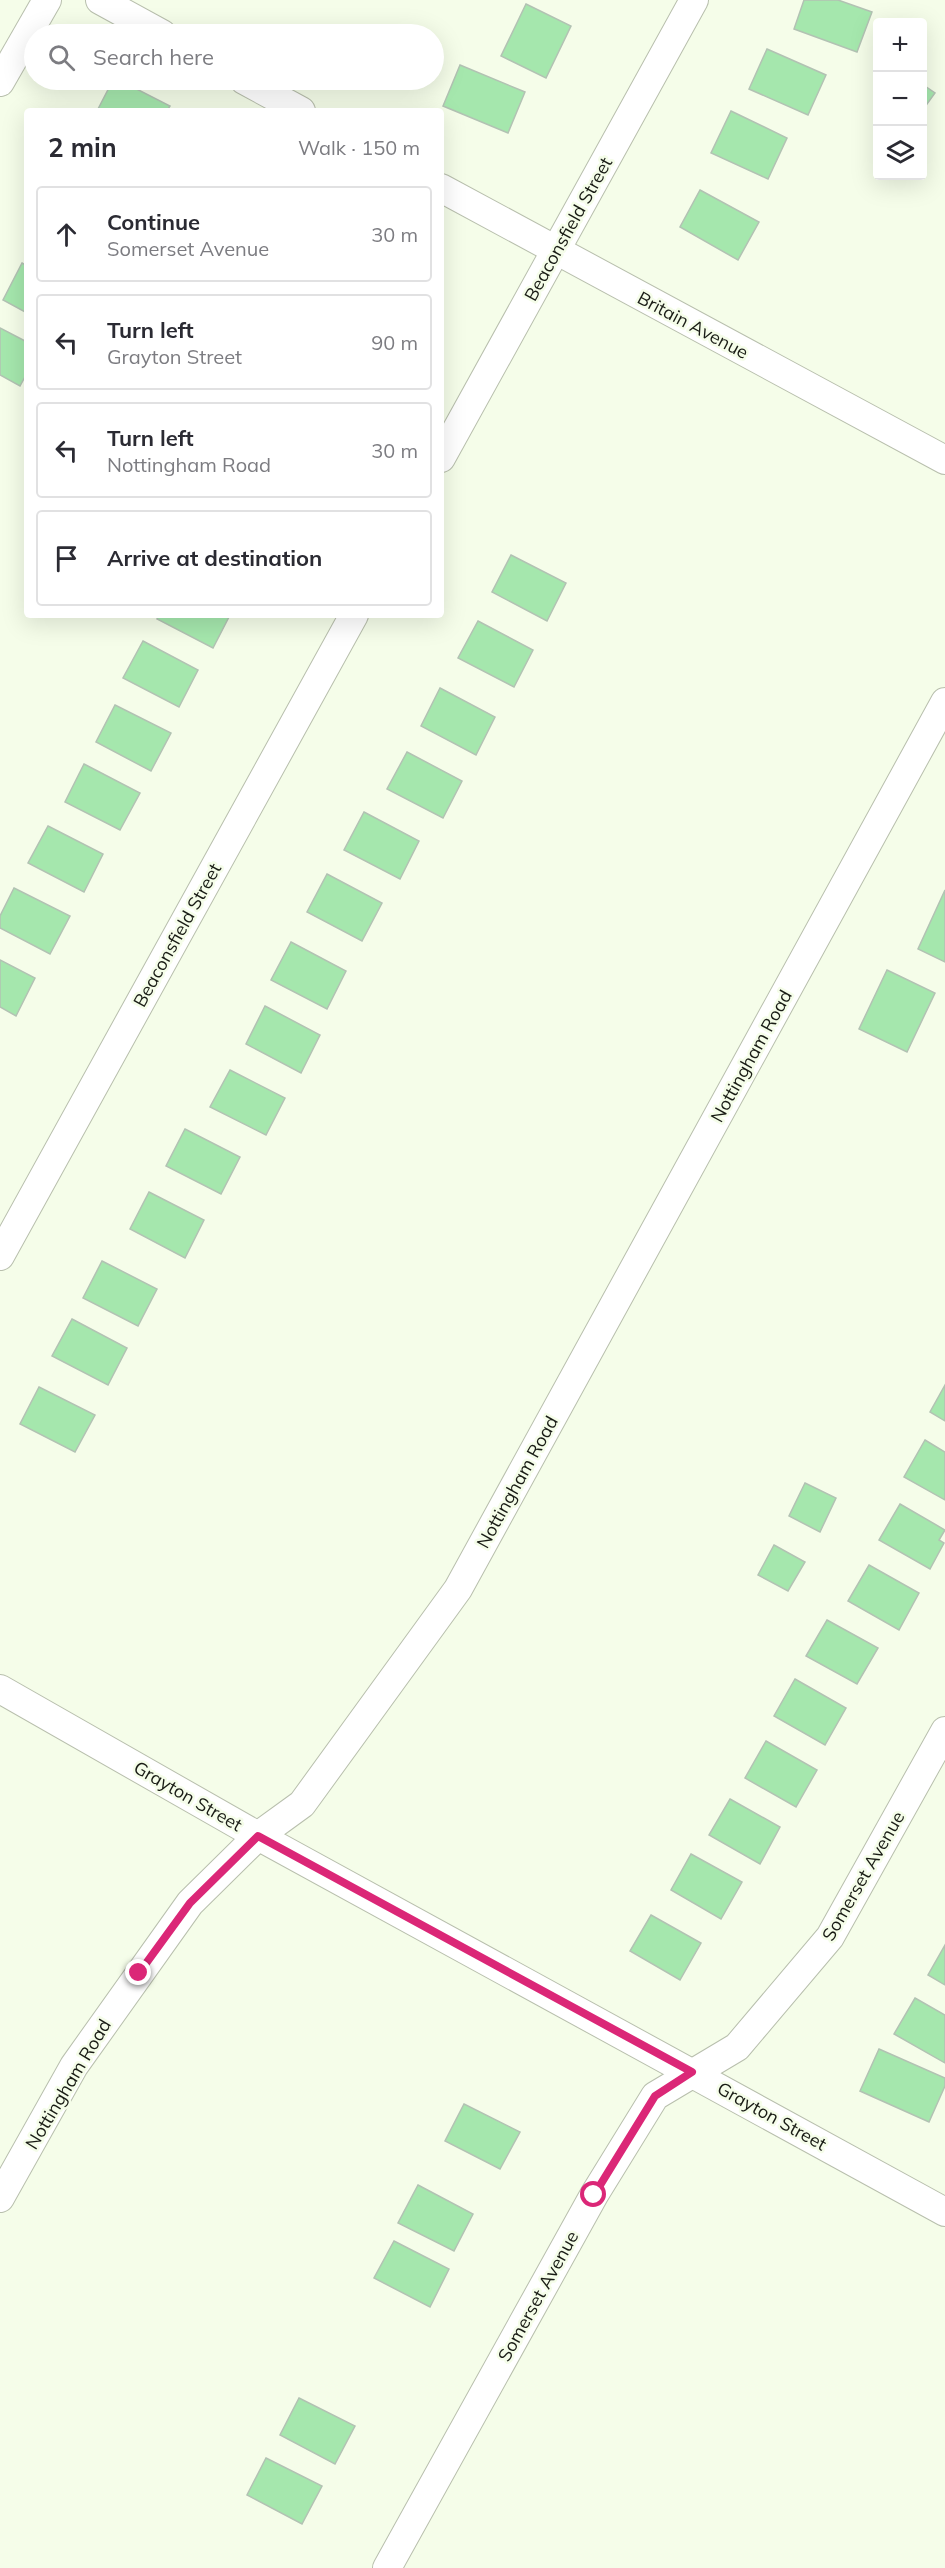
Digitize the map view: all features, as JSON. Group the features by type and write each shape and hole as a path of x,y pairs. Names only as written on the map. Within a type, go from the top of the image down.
{"street":[{"path":"33,24 47,0"},
{"path":"100,0 144,24"},
{"name":"Beaconsfield Street","path":"444,453 694,0"},
{"path":"0,82 24,40"},
{"path":"262,90 295,108"},
{"name":"Britain Avenue","path":"444,190 945,460"},
{"name":"Beaconsfield Street","path":"0,1256 352,618"},
{"name":"Nottingham Road","path":"0,2198 74,2066 190,1903 258,1836 302,1804 458,1589 945,702"},
{"name":"Grayton Street","path":"0,1689 258,1836 945,2212"},
{"name":"Somerset Avenue","path":"387,2568 594,2195 655,2096 736,2047 830,1938 945,1731"}],"building":[{"path":"804,0 838,0 872,12 857,52 794,29"},
{"path":"526,4 571,26 546,78 501,56"},
{"path":"767,49 826,75 808,115 749,89"},
{"path":"460,65 525,92 508,133 443,106"},
{"path":"927,87 935,93 927,104"},
{"path":"108,90 139,90 170,106 169,108 99,108"},
{"path":"731,111 787,138 768,179 711,153"},
{"path":"700,190 759,222 738,260 680,227"},
{"path":"22,263 24,264 24,311 3,300"},
{"path":"0,328 24,340 24,379 20,386 0,375"},
{"path":"511,555 566,583 547,621 492,592"},
{"path":"158,618 228,618 213,648"},
{"path":"478,621 533,650 514,687 458,658"},
{"path":"143,641 198,670 179,707 123,678"},
{"path":"440,688 495,717 476,755 421,726"},
{"path":"115,705 171,733 151,771 96,742"},
{"path":"407,752 462,781 443,818 387,789"},
{"path":"84,764 140,793 120,830 65,802"},
{"path":"364,812 419,841 400,879 344,850"},
{"path":"48,826 103,854 84,892 28,863"},
{"path":"327,874 382,903 362,941 307,912"},
{"path":"14,888 70,916 50,954 0,928 0,916"},
{"path":"945,890 945,962 918,949"},
{"path":"291,942 346,971 327,1009 271,980"},
{"path":"0,960 35,978 16,1016 0,1007"},
{"path":"887,970 935,993 907,1052 859,1029"},
{"path":"265,1006 320,1035 301,1073 246,1044"},
{"path":"230,1070 285,1098 266,1135 210,1107"},
{"path":"185,1129 240,1157 221,1194 166,1166"},
{"path":"149,1192 204,1220 185,1258 130,1229"},
{"path":"102,1261 157,1289 138,1326 83,1298"},
{"path":"72,1319 127,1348 108,1385 52,1356"},
{"path":"945,1385 945,1421 930,1412"},
{"path":"39,1387 95,1415 75,1452 20,1424"},
{"path":"925,1440 945,1452 945,1500 904,1477"},
{"path":"805,1483 836,1498 820,1532 789,1516"},
{"path":"900,1504 945,1530 939,1540 944,1543 930,1569 879,1540"},
{"path":"774,1545 805,1562 788,1591 758,1575"},
{"path":"869,1565 919,1593 899,1630 848,1601"},
{"path":"827,1620 878,1648 857,1684 806,1656"},
{"path":"795,1679 846,1708 825,1745 774,1716"},
{"path":"766,1741 817,1770 796,1807 745,1778"},
{"path":"730,1799 780,1827 760,1864 709,1835"},
{"path":"691,1854 742,1882 721,1919 671,1890"},
{"path":"651,1915 701,1943 680,1980 630,1951"},
{"path":"945,1945 945,1985 928,1975"},
{"path":"915,1998 945,2015 945,2063 894,2034"},
{"path":"879,2049 945,2078 945,2086 929,2122 860,2091"},
{"path":"464,2104 520,2132 500,2169 445,2141"},
{"path":"418,2185 473,2214 454,2251 398,2223"},
{"path":"394,2241 449,2269 430,2307 374,2278"},
{"path":"299,2398 355,2426 335,2464 280,2435"},
{"path":"266,2458 322,2486 302,2524 247,2495"}],"route":[{"path":"139,1973 190,1903 258,1836 692,2072 655,2096 594,2195"}]}
